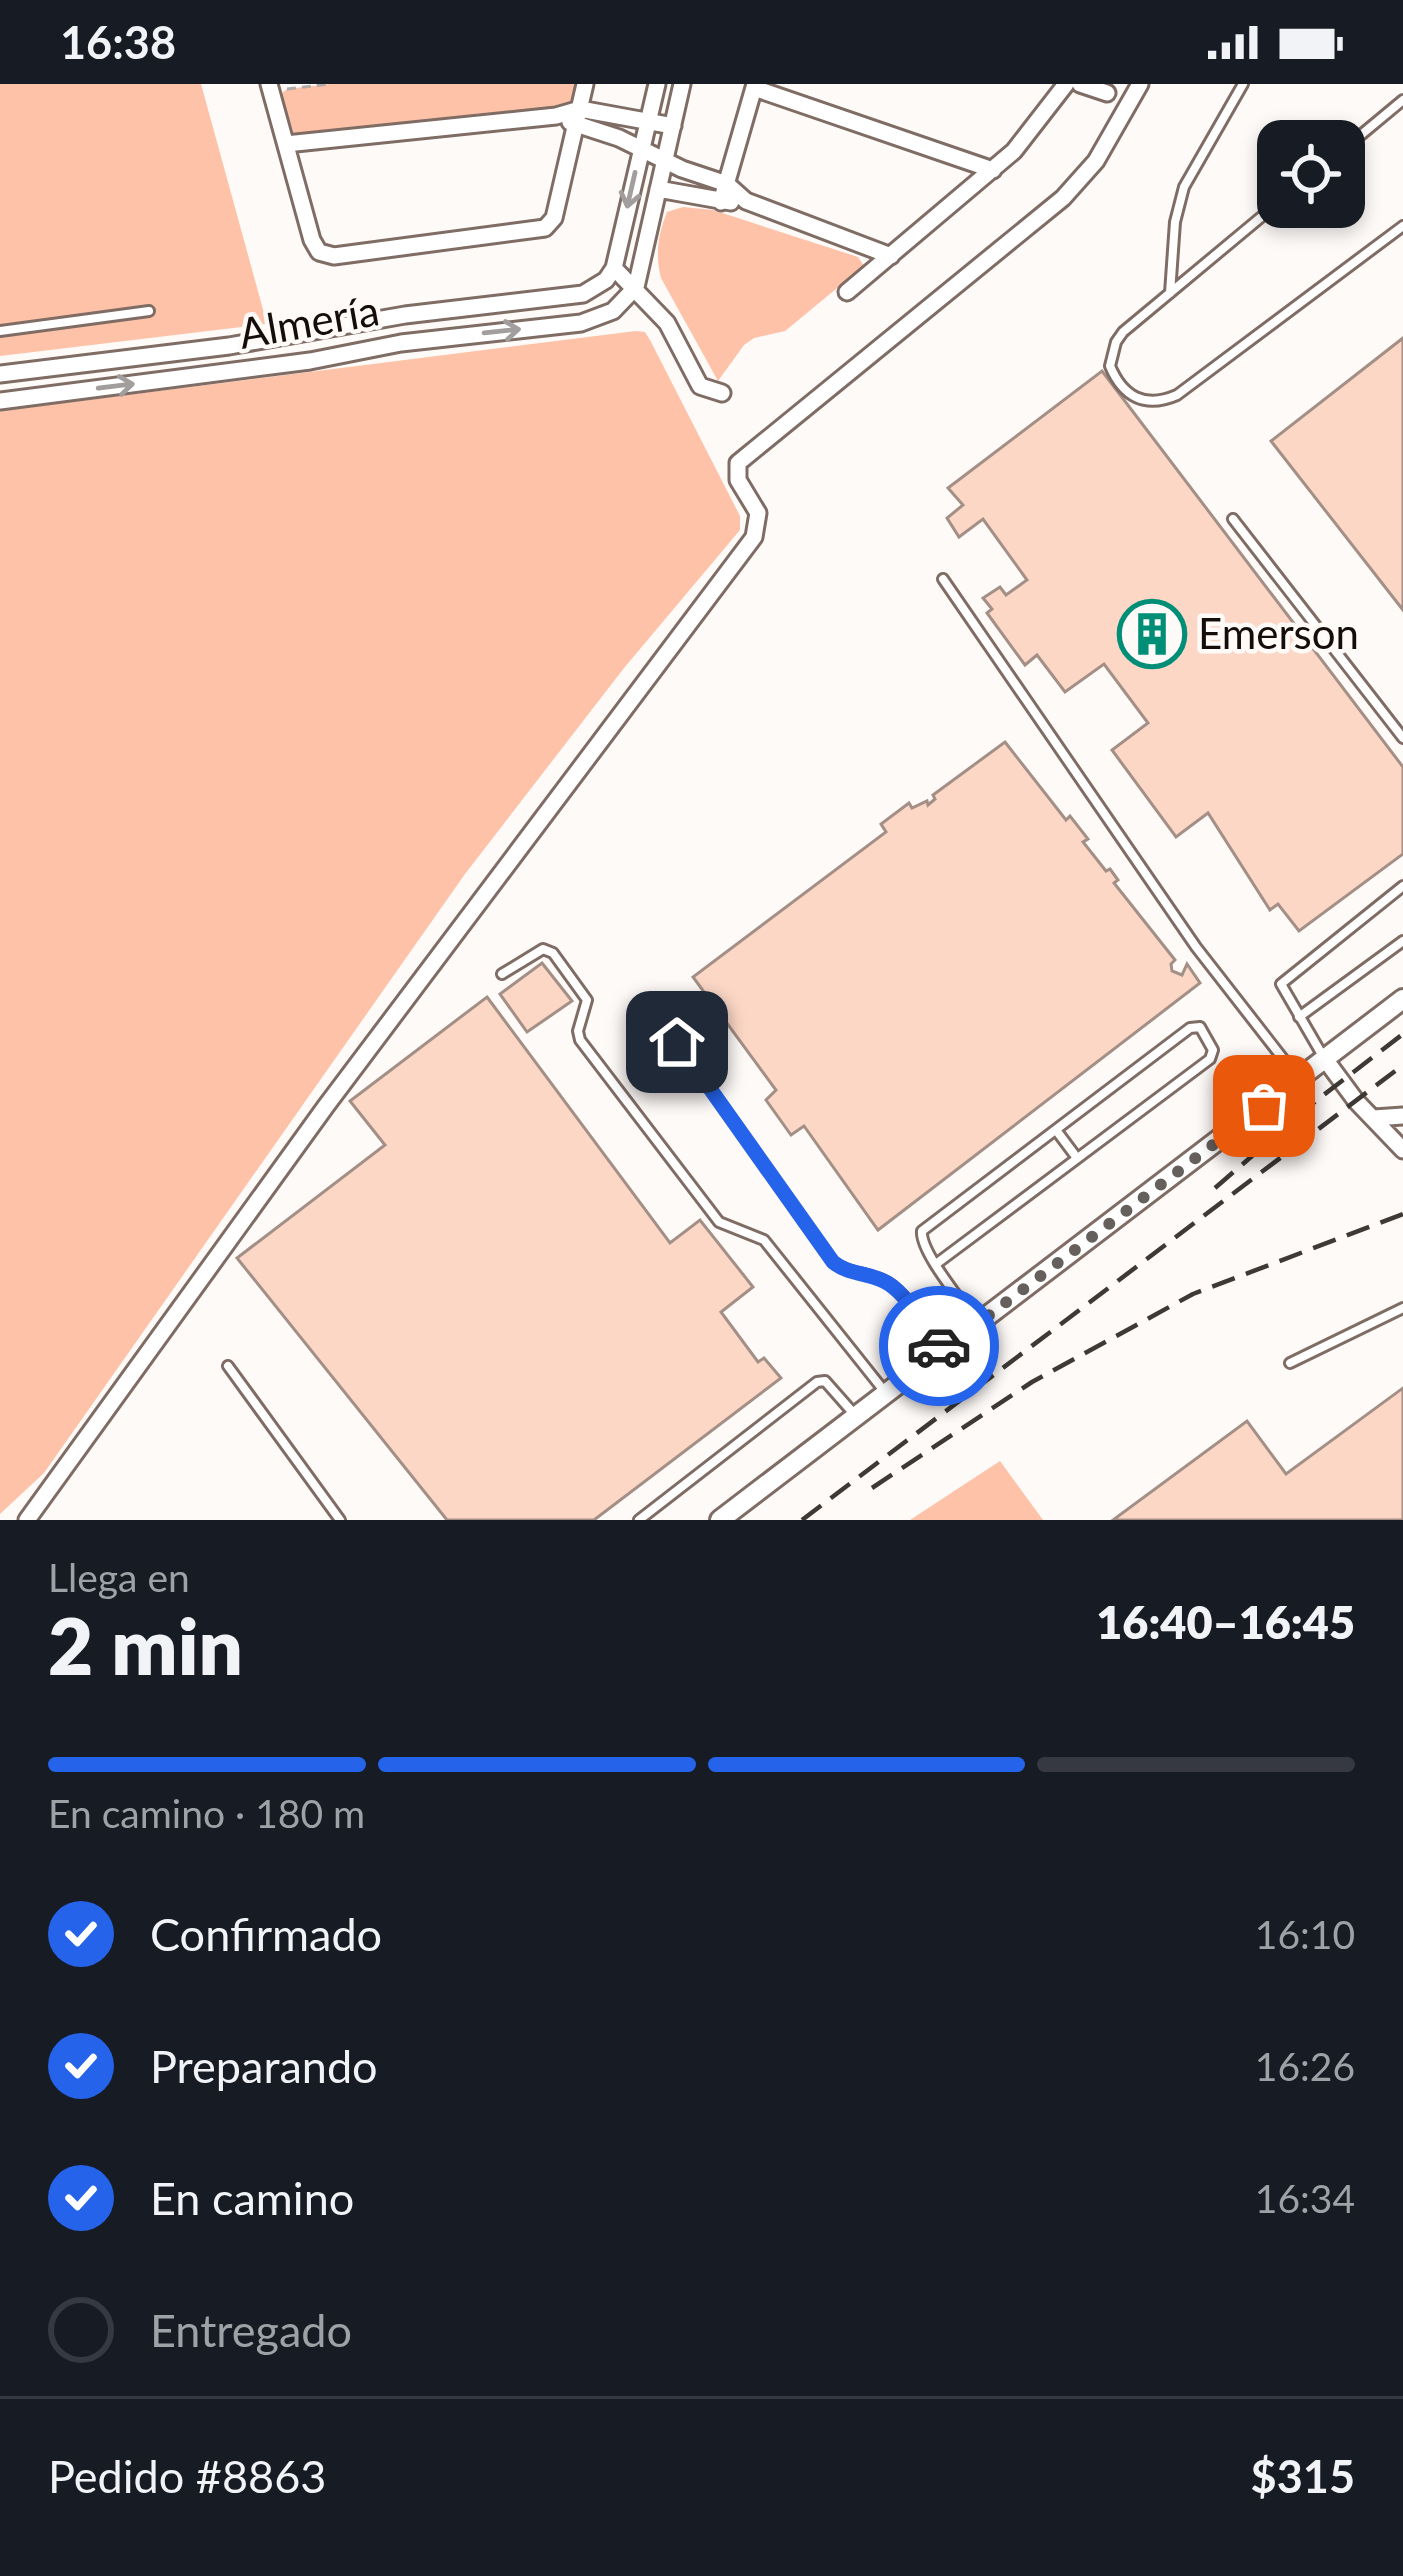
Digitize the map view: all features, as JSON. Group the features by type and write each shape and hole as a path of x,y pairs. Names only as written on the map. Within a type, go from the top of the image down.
{"street":[{"path":"275,89 312,240 319,252 334,256 545,228 554,218 585,84"},
{"path":"657,84 614,268 667,323 700,386 722,392"},
{"path":"637,287 682,84"},
{"path":"848,292 1014,151 1066,84"},
{"path":"1081,84 1107,93"},
{"path":"27,1520 326,1106 754,537 758,513 738,480 738,463 1063,198 1096,161 1140,84"},
{"path":"722,202 754,86 993,170"},
{"path":"286,144 556,116 673,126"},
{"path":"579,117 665,160 727,184 746,201 891,256"},
{"path":"658,189 722,202 746,201"},
{"name":"Almería","path":"0,374 230,346 405,315 570,297 595,289 614,268"},
{"name":"Almería","path":"0,401 231,372 401,343 581,323 625,302 637,287"},
{"path":"230,346 231,372"},
{"path":"720,1520 1403,999"},
{"path":"1325,1059 1403,1150"},
{"path":"1373,1118 1403,1117"}],"lane":[{"path":"1170,293 1175,222 1184,188 1243,84"},
{"path":"1365,132 1403,100"},
{"path":"1257,220 1123,332 1111,354 1115,378 1136,399 1164,400 1177,394 1403,226"},
{"path":"0,331 149,311"},
{"path":"1233,519 1403,738"},
{"path":"943,579 1196,947 1299,1079"},
{"path":"1325,1059 1281,984 1403,886"},
{"path":"1299,1017 1403,940"},
{"path":"502,974 543,949 553,952 587,1000 578,1034 608,1076 719,1222 764,1240 886,1394"},
{"path":"936,1264 1210,1058 1213,1050 1200,1027 1190,1028 922,1231 920,1239 936,1264 977,1324"},
{"path":"677,1042 833,1262 852,1274 874,1277 893,1287 942,1351"},
{"path":"1056,1130 1077,1158"},
{"path":"1290,1363 1403,1308"},
{"path":"228,1366 340,1520"},
{"path":"639,1520 820,1381 833,1388 856,1416"}],"path":[{"path":"275,89 329,84"}],"shaded area":[{"path":"0,84 201,84 267,324 0,356"},
{"path":"329,84 576,84 565,107 294,134 281,94 287,89"},
{"path":"683,207 713,210 858,257 864,266 785,331 744,345 718,381 659,269 658,245 667,212"},
{"path":"645,332 650,340 740,516 740,530 624,668 465,874 44,1473 0,1514 0,411"},
{"path":"1000,1461 1043,1520 910,1520"}],"building":[{"path":"1403,338 1403,610 1271,441"},
{"name":"Emerson","path":"1102,371 1403,767 1403,854 1299,931 1278,904 1270,910 1208,813 1176,837 1112,750 1148,723 1104,664 1065,692 1037,655 1025,665 987,613 992,609 983,598 1000,587 1006,595 1027,580 983,519 959,537 947,518 963,505 948,488"},
{"path":"1005,742 1066,820 1070,816 1106,871 1110,869 1118,880 1114,883 1175,960 1172,971 1182,975 1187,964 1200,983 878,1230 804,1126 791,1135 766,1100 776,1090 693,977 886,832 881,824 909,803 912,808 927,801 928,805 933,795"},
{"path":"542,963 572,1001 527,1032 500,994"},
{"path":"487,997 670,1243 700,1220 753,1287 721,1312 758,1362 764,1358 781,1378 594,1520 447,1520 237,1258 385,1145 350,1101"},
{"path":"1403,1388 1403,1520 1113,1520 1247,1421 1286,1474"}],"railway":[{"path":"1215,1188 1403,1034"},
{"path":"802,1520 1403,1065"},
{"path":"872,1488 1032,1382 1193,1294 1403,1214"}],"way so far":[{"path":"939,1346 942,1351 1264,1106"}],"place":[{"name":"Emerson","path":"1152,634"}],"route":[{"path":"677,1042 833,1262 852,1274 874,1277 893,1287 939,1346"}]}
